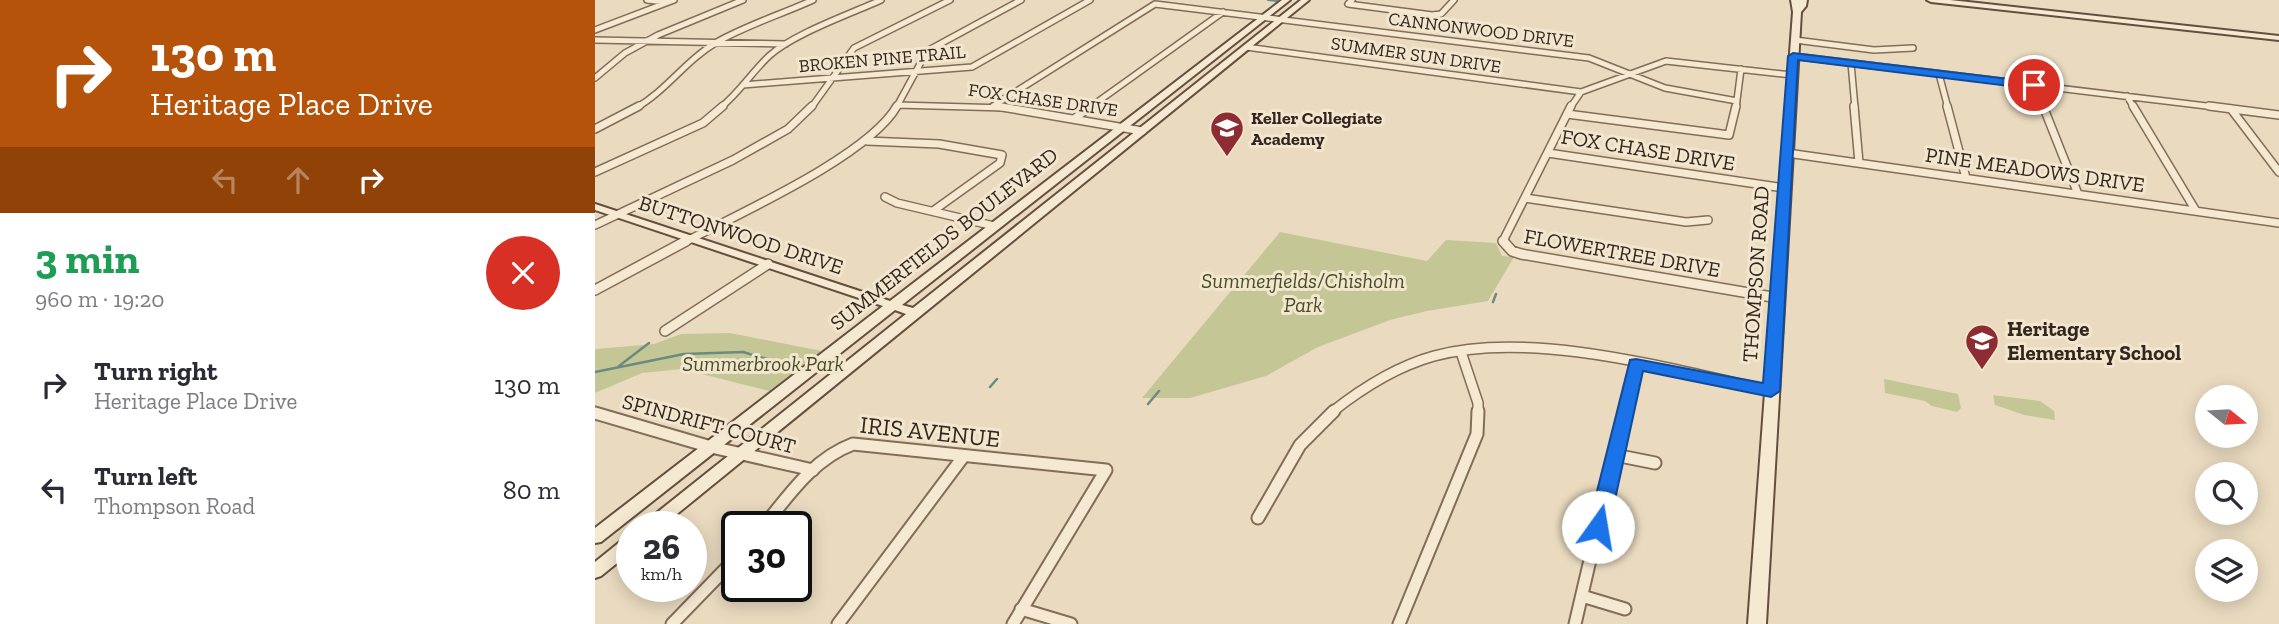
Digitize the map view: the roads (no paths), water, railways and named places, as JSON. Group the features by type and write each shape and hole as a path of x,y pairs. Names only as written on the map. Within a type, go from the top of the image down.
{"street":[{"path":"647,0 671,1"},
{"path":"595,78 625,53 647,41 743,0"},
{"path":"595,129 655,97 693,59 717,43 813,0"},
{"path":"595,173 703,123 735,96 770,55 787,44 881,0"},
{"path":"595,225 733,160 788,129 810,110 854,48 950,0"},
{"path":"595,290 820,170 867,141 887,121 923,56 935,44 1021,0"},
{"name":"BROKEN PINE TRAIL","path":"743,85 972,67 1090,0"},
{"name":"SUMMERFIELDS BOULEVARD","path":"595,537 1286,0"},
{"name":"SUMMERFIELDS BOULEVARD","path":"670,511 1305,0"},
{"path":"1352,0 1348,4 1437,15 1454,0"},
{"name":"THOMPSON ROAD","path":"1757,624 1796,6 1802,6 1803,0"},
{"path":"1931,0 2012,4"},
{"path":"1963,0 2279,36"},
{"path":"595,30 671,1"},
{"name":"CANNONWOOD DRIVE","path":"993,106 1155,4 1588,58 1687,94 1737,101"},
{"path":"1074,119 1223,12"},
{"path":"595,40 787,44"},
{"path":"1795,40 1890,51 1913,48"},
{"name":"SUMMER SUN DRIVE","path":"1246,47 1581,92"},
{"path":"1793,56 2279,115"},
{"path":"1708,220 1686,222 1525,198 1567,114 1581,92 1666,61 1792,75"},
{"path":"1851,63 1859,163"},
{"path":"1567,114 1729,135 1741,69"},
{"path":"1939,74 1966,178"},
{"path":"2034,85 2078,194"},
{"path":"2127,96 2196,211"},
{"name":"FOX CHASE DRIVE","path":"897,105 993,106 1142,131"},
{"path":"2231,109 2279,172"},
{"path":"867,141 939,144 1002,155 1000,163 933,211"},
{"name":"FOX CHASE DRIVE","path":"1548,153 1784,188"},
{"name":"PINE MEADOWS DRIVE","path":"1787,153 2279,223"},
{"path":"885,197 994,226"},
{"name":"FLOWERTREE DRIVE","path":"1525,198 1503,241 1504,245 1521,254 1778,298"},
{"name":"BUTTONWOOD DRIVE","path":"595,207 915,313"},
{"path":"664,331 768,264"},
{"path":"1258,518 1305,438 1323,419 1346,401 1420,361 1446,353 1535,347 1771,391"},
{"path":"1399,624 1477,434 1478,402 1461,352"},
{"path":"1575,624 1636,364"},
{"name":"SPINDRIFT COURT","path":"595,413 711,447 813,470"},
{"name":"IRIS AVENUE","path":"777,511 813,470 838,449 853,444 1106,470 1021,609"},
{"path":"1615,455 1655,463"},
{"path":"838,624 963,457"},
{"path":"595,571 616,555"},
{"path":"672,624 721,573"},
{"path":"1582,596 1625,609"},
{"path":"1013,624 1021,609 1071,624"}],"waterway":[{"path":"1268,0 1277,1"},
{"path":"1493,302 1496,294"},
{"path":"619,366 649,343"},
{"path":"595,372 684,354 743,352 797,368"},
{"path":"990,387 997,379"},
{"path":"1148,404 1159,391"}],"place":[{"name":"Keller Collegiate Academy","path":"1227,158"},
{"name":"Heritage Elementary School","path":"1982,371"}],"park label":[{"name":"Summerfields/Chisholm Park","path":"1303,293"},
{"name":"Summerbrook Park","path":"763,364"}]}
